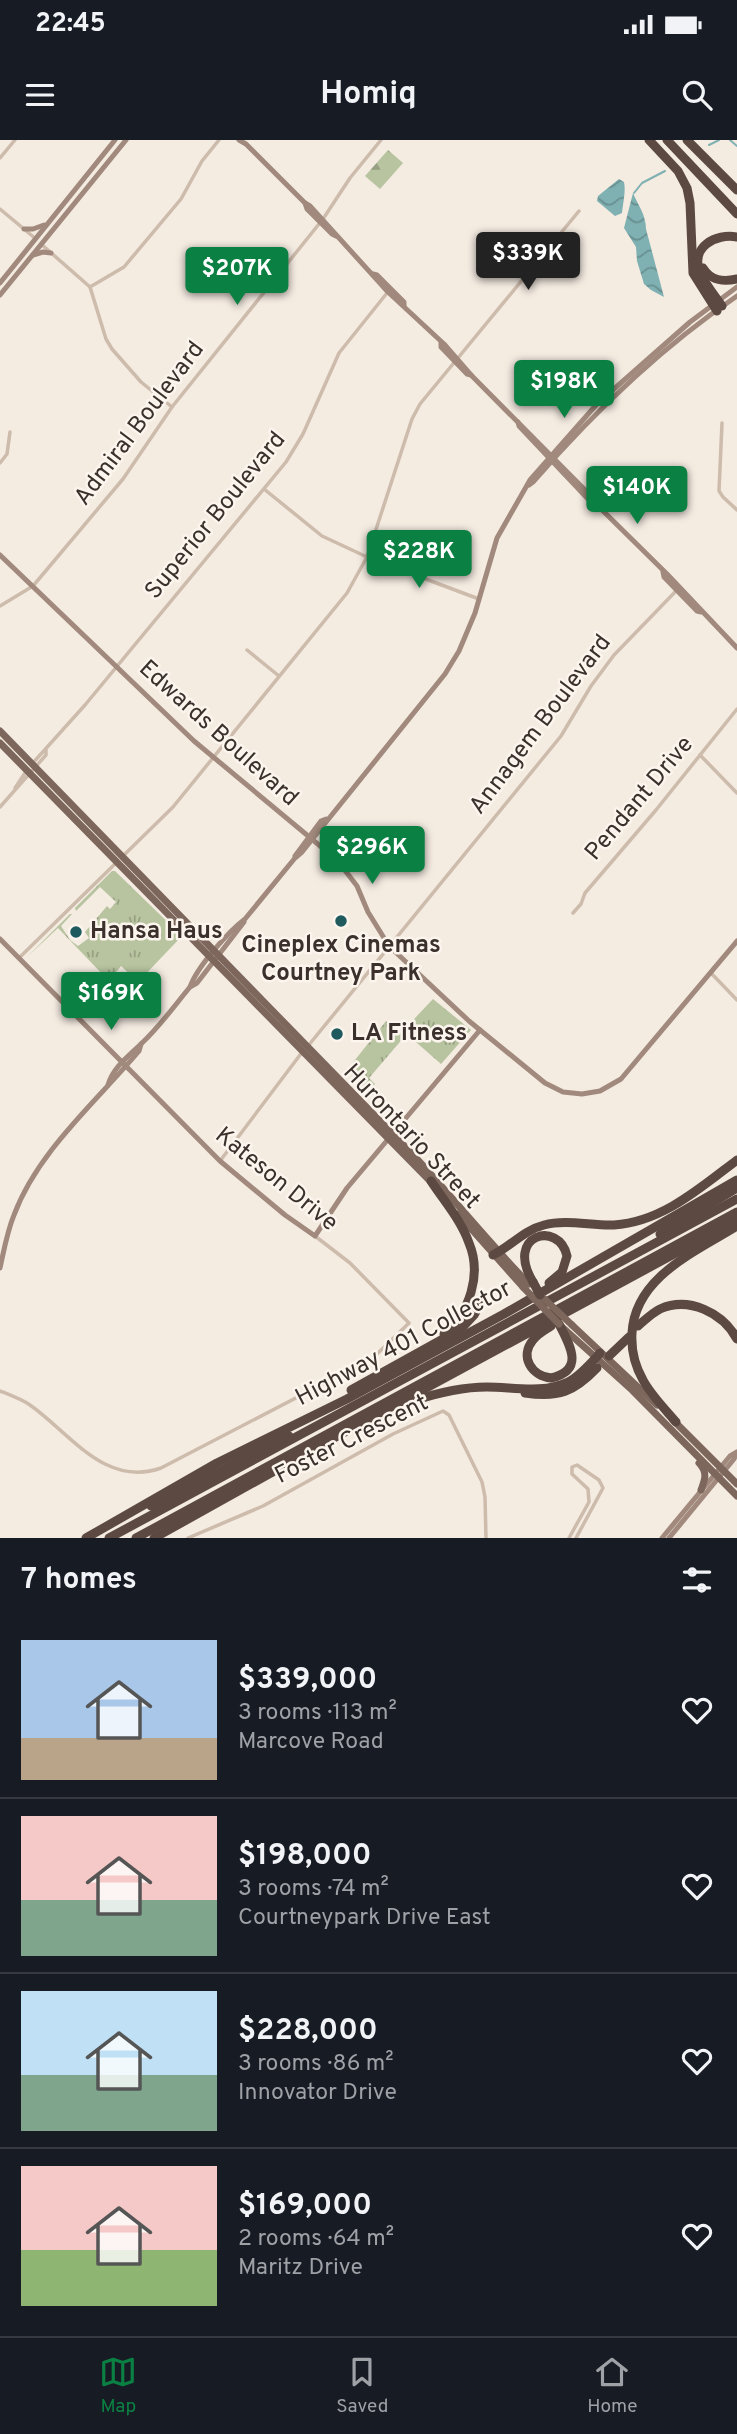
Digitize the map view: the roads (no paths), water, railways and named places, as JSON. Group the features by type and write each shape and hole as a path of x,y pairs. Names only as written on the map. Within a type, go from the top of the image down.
{"highway":[{"path":"649,140 678,171 687,188 690,203 692,273 717,306"},
{"path":"661,140 677,156 689,162"},
{"path":"667,140 737,214"},
{"path":"687,140 737,191"},
{"path":"717,306 700,272 698,260 707,242 718,237 737,237"},
{"path":"702,249 701,262 709,276 722,281 737,279"},
{"path":"496,1254 523,1234 545,1224 623,1224 647,1219 737,1163"},
{"name":"Highway 401 Collector","path":"87,1538 217,1463 347,1399 503,1314 737,1180"},
{"path":"417,1353 444,1334 458,1320 468,1301 474,1277 470,1243 431,1181"},
{"path":"567,1290 737,1188"},
{"path":"108,1538 737,1199"},
{"path":"136,1538 737,1212"},
{"name":"Highway 401 Collector","path":"154,1538 737,1220"},
{"path":"676,1422 644,1383 636,1365 632,1336 635,1315 646,1292 663,1273 737,1226"},
{"path":"503,1314 552,1281 562,1272 566,1265 566,1252 553,1237 537,1237 531,1240 524,1251 523,1263 528,1284 540,1295"},
{"path":"292,1425 461,1329 474,1315 483,1299"},
{"path":"638,1326 651,1314 664,1308 675,1305 694,1306 719,1318 730,1327 737,1338"},
{"path":"565,1327 572,1351 569,1367 556,1377 540,1376 529,1365 527,1354 531,1342 578,1306"},
{"path":"363,1423 432,1395 471,1388 503,1387 531,1394 560,1394 575,1387 600,1359 629,1337"},
{"path":"87,1538 269,1446 326,1422"}],"main road":[{"path":"1,291 35,238 116,140"},
{"path":"0,283 30,256 126,140"},
{"path":"239,140 246,142 310,205 400,304 552,457 588,499 592,500 737,648"},
{"path":"24,229 46,224"},
{"path":"30,256 43,252 51,253"},
{"path":"0,1268 14,1213 56,1146 108,1085 110,1078 190,987 193,980 241,928 244,920 444,674 469,629 497,538 530,480 597,404 653,352 717,306 737,287"},
{"path":"717,306 737,296"},
{"name":"Edwards Boulevard","path":"0,555 214,758 337,860 358,886 368,912 389,946 480,1030 545,1083 571,1093 582,1094 600,1091 624,1076 737,941"},
{"name":"Hurontario Street","path":"0,732 31,769 214,957 455,1199 496,1254"},
{"name":"Hurontario Street","path":"0,743 31,769"},
{"name":"Kateson Drive","path":"0,939 220,1161 314,1236"},
{"path":"314,1236 347,1188 480,1030"},
{"name":"Hurontario Street","path":"390,1136 565,1327 683,1440 737,1484"},
{"name":"Hurontario Street","path":"540,1295 565,1327"},
{"name":"Hurontario Street","path":"600,1359 676,1422 720,1472 737,1496"},
{"path":"683,1440 686,1449 705,1472 701,1490"},
{"path":"662,1538 701,1490 734,1459 737,1452"},
{"path":"669,1538 720,1472"}],"street":[{"path":"0,158 15,140"},
{"path":"90,287 124,267 181,199 198,167 219,140"},
{"name":"Admiral Boulevard","path":"0,606 33,586 132,469 172,407 322,221 350,178 381,140"},
{"path":"0,209 90,287 106,339 112,349 141,382 172,407"},
{"path":"19,958 173,807 334,611 367,557 412,419 420,404 579,211"},
{"name":"Superior Boulevard","path":"0,807 16,783 46,755 46,750 264,489 300,440 339,353 389,290"},
{"path":"722,422 719,491 737,510"},
{"path":"0,463 7,454 10,432"},
{"path":"264,489 323,536 367,557 479,598"},
{"name":"Annagem Boulevard","path":"220,1161 305,1049 561,736 591,686 614,655 679,589"},
{"path":"247,650 279,676"},
{"name":"Pendant Drive","path":"573,913 593,883 737,709"},
{"path":"700,755 737,793"},
{"path":"711,972 737,1000"},
{"name":"Kateson Drive","path":"0,1391 33,1406 107,1467 127,1473 160,1468 365,1362 380,1352 409,1323 350,1263 314,1236"},
{"name":"Foster Crescent","path":"188,1538 263,1506 393,1434 444,1412 449,1415 482,1482 486,1538"},
{"path":"575,1465 603,1485 603,1490 573,1537 589,1502 588,1489 572,1474 571,1469 575,1465"},
{"path":"589,1502 594,1505"}],"water":[{"path":"619,179 624,182 625,189 622,213 615,216 597,201 598,196"},
{"path":"633,193 645,219 664,297 644,284 636,247 624,228"}],"waterway":[{"path":"709,145 719,140"},
{"path":"730,140 737,146"},
{"path":"634,193 642,183 665,171"}],"place":[{"name":"Cineplex Cinemas Courtney Park","path":"341,921"},
{"name":"Hansa Haus","path":"76,932"},
{"name":"LA Fitness","path":"337,1034"}]}
